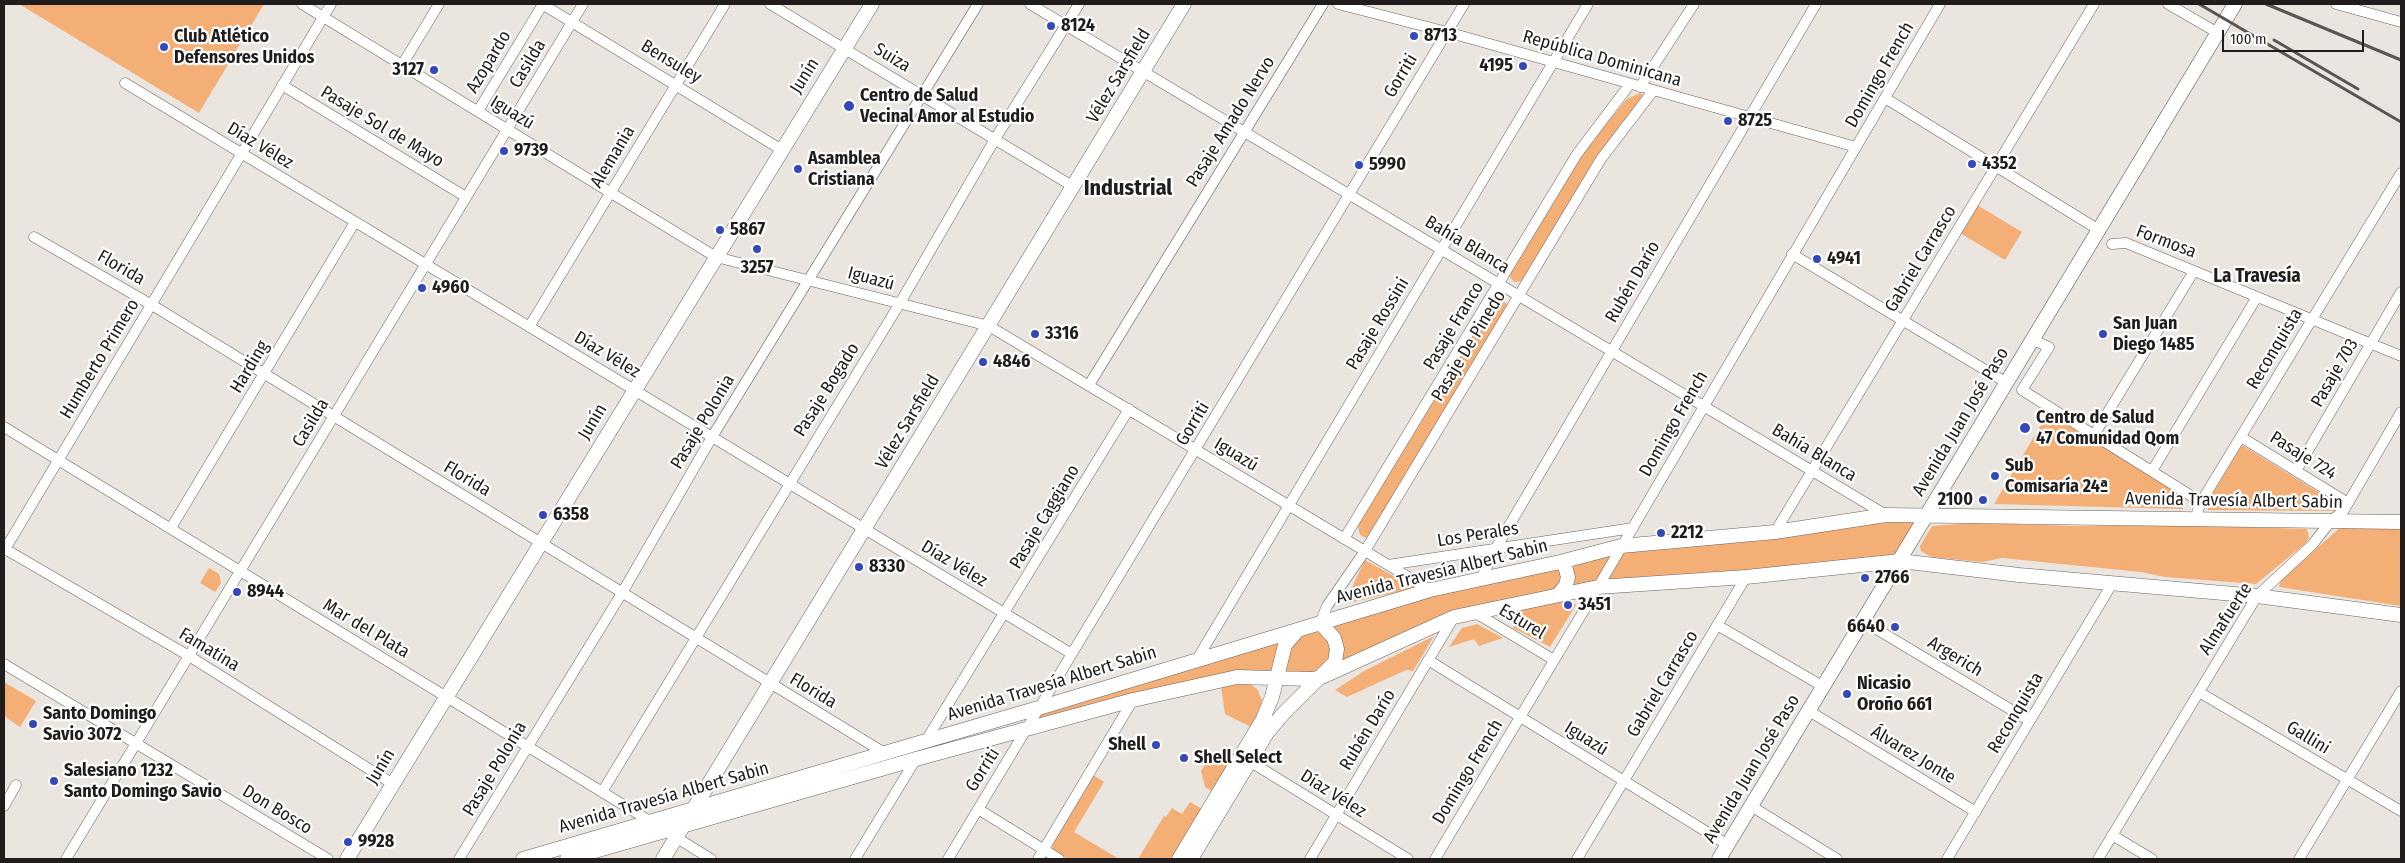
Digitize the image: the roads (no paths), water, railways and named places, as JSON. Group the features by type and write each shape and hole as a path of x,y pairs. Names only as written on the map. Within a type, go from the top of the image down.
{"main road":[{"name":"Junín","path":"347,859 872,4"},
{"name":"Vélez Sarsfield","path":"663,859 671,834 684,825 694,809 1184,4"},
{"name":"Avenida Juan José Paso","path":"1719,859 2235,4"},
{"name":"Avenida Travesía Albert Sabin","path":"523,859 882,752 925,742 1430,590 1560,562 1621,546 1775,532 1886,515 1928,514 2401,522"},
{"name":"Avenida Travesía Albert Sabin","path":"684,825 1133,700 1237,677 1302,679 1322,677 1454,617 1598,587 1746,577 1900,561 2112,584 2257,596 2401,615"},
{"path":"1558,595 1566,585 1568,577 1565,566 1560,562"},
{"path":"1178,859 1245,758 1282,714 1322,677 1335,662 1337,649 1330,632 1320,623"},
{"path":"1191,859 1245,758 1263,719 1289,638 1302,629"},
{"path":"1283,653 1288,669 1302,679"},
{"name":"Avenida Travesía Albert Sabin","path":"567,859 671,834"}],"street":[{"name":"Iguazú","path":"302,4 716,257 989,326 1430,590"},
{"name":"Humberto Primero","path":"4,550 331,4"},
{"path":"402,65 439,4"},
{"name":"Bensuley","path":"543,4 782,150"},
{"name":"Azopardo","path":"478,111 543,4"},
{"name":"Casilda","path":"66,859 583,4"},
{"name":"Alemania","path":"529,327 725,4"},
{"name":"Suiza","path":"770,4 1074,187"},
{"name":"Pasaje Polonia","path":"459,859 622,593 712,437 978,4"},
{"name":"Bahía Blanca","path":"1030,4 1144,70 1886,515"},
{"name":"Pasaje Bogado","path":"602,792 900,303 995,139 1078,4"},
{"name":"Pasaje Amado Nervo","path":"1089,385 1323,4"},
{"name":"República Dominicana","path":"1338,4 1447,32 1856,147"},
{"name":"Gorriti","path":"948,859 1464,4"},
{"name":"Pasaje Rossini","path":"1196,661 1588,4"},
{"name":"Pasaje Franco","path":"1344,539 1577,154 1635,86 1694,4"},
{"name":"Rubén Darío","path":"1481,579 1496,548 1816,4"},
{"name":"Domingo French","path":"1435,859 1633,528 1940,4"},
{"name":"Gabriel Carrasco","path":"1775,532 2094,4"},
{"path":"2168,4 2218,33"},
{"path":"2336,4 2401,22"},
{"name":"Díaz Vélez","path":"125,83 1072,654"},
{"name":"Pasaje Sol de Mayo","path":"282,85 466,197"},
{"name":"Pasaje De Pinedo","path":"1320,623 1327,606 1365,551 1601,159 1653,91"},
{"path":"1885,98 2099,230"},
{"name":"Reconquista","path":"2195,519 2201,502 2401,173"},
{"name":"Harding","path":"171,528 355,222"},
{"name":"Florida","path":"34,236 152,305 882,752"},
{"name":"Formosa","path":"2112,244 2126,243 2401,356"},
{"path":"1792,254 2007,383"},
{"path":"2094,435 2194,271"},
{"name":"Pasaje 703","path":"2296,471 2401,292"},
{"path":"2152,471 2257,297"},
{"path":"2033,340 2049,347 2022,390 2201,502"},
{"name":"Pasaje Caggiano","path":"925,742 1129,409"},
{"name":"Almafuerte","path":"2098,859 2257,596 2312,545 2331,521 2340,515 2401,412"},
{"name":"Mar del Plata","path":"4,427 711,859"},
{"name":"Pasaje 724","path":"2240,437 2348,503"},
{"name":"Los Perales","path":"1388,565 1633,528"},
{"name":"Famatina","path":"4,550 189,656 393,784"},
{"name":"Gabriel Carrasco","path":"1577,859 1746,577"},
{"name":"Reconquista","path":"1947,859 2112,584"},
{"name":"Esturel","path":"1474,612 1554,660"},
{"name":"Rubén Darío","path":"1310,859 1454,617"},
{"name":"Argerich","path":"1863,621 2030,721"},
{"path":"1718,625 1824,686"},
{"name":"Iguazú","path":"1428,660 1728,845"},
{"name":"Don Bosco","path":"4,664 328,859"},
{"path":"2300,859 2401,691"},
{"name":"Gallini","path":"2199,692 2401,811"},
{"path":"1041,855 1133,700"},
{"name":"Álvarez Jonte","path":"1808,711 1976,812"},
{"name":"Díaz Vélez","path":"1245,758 1408,859"},
{"path":"855,859 916,759"},
{"path":"4,806 16,785"},
{"path":"1751,806 1837,859"},
{"path":"978,809 1041,855 1059,859"},
{"path":"2112,835 2152,859"}],"railway":[{"path":"2199,4 2401,122"},
{"path":"2266,4 2401,60"},
{"path":"2274,40 2358,89"}],"place":[{"name":"8124","path":"1051,26"},
{"name":"8713","path":"1414,36"},
{"name":"Club Atlético Defensores Unidos","path":"164,47"},
{"name":"4195","path":"1523,66"},
{"name":"3127","path":"434,70"},
{"name":"Centro de Salud Vecinal Amor al Estudio","path":"849,106"},
{"name":"8725","path":"1728,121"},
{"name":"9739","path":"504,151"},
{"name":"4352","path":"1972,164"},
{"name":"5990","path":"1359,165"},
{"name":"Asamblea Cristiana","path":"798,169"},
{"name":"5867","path":"720,230"},
{"name":"3257","path":"757,249"},
{"name":"4941","path":"1817,259"},
{"name":"4960","path":"422,288"},
{"name":"3316","path":"1035,334"},
{"name":"San Juan Diego 1485","path":"2103,334"},
{"name":"4846","path":"983,362"},
{"name":"Centro de Salud 47 Comunidad Qom","path":"2025,428"},
{"name":"Sub Comisaría 24ª","path":"1995,476"},
{"name":"2100","path":"1983,500"},
{"name":"6358","path":"543,515"},
{"name":"2212","path":"1661,533"},
{"name":"8330","path":"859,567"},
{"name":"2766","path":"1865,578"},
{"name":"8944","path":"237,592"},
{"name":"3451","path":"1568,605"},
{"name":"6640","path":"1895,627"},
{"name":"Nicasio Oroño 661","path":"1847,694"},
{"name":"Santo Domingo Savio 3072","path":"33,724"},
{"name":"Shell","path":"1156,745"},
{"name":"Shell Select","path":"1184,758"},
{"name":"Salesiano 1232 Santo Domingo Savio","path":"54,781"},
{"name":"9928","path":"348,842"}],"district":[{"name":"Industrial","path":"1128,189"},
{"name":"La Travesía","path":"2257,277"}]}
